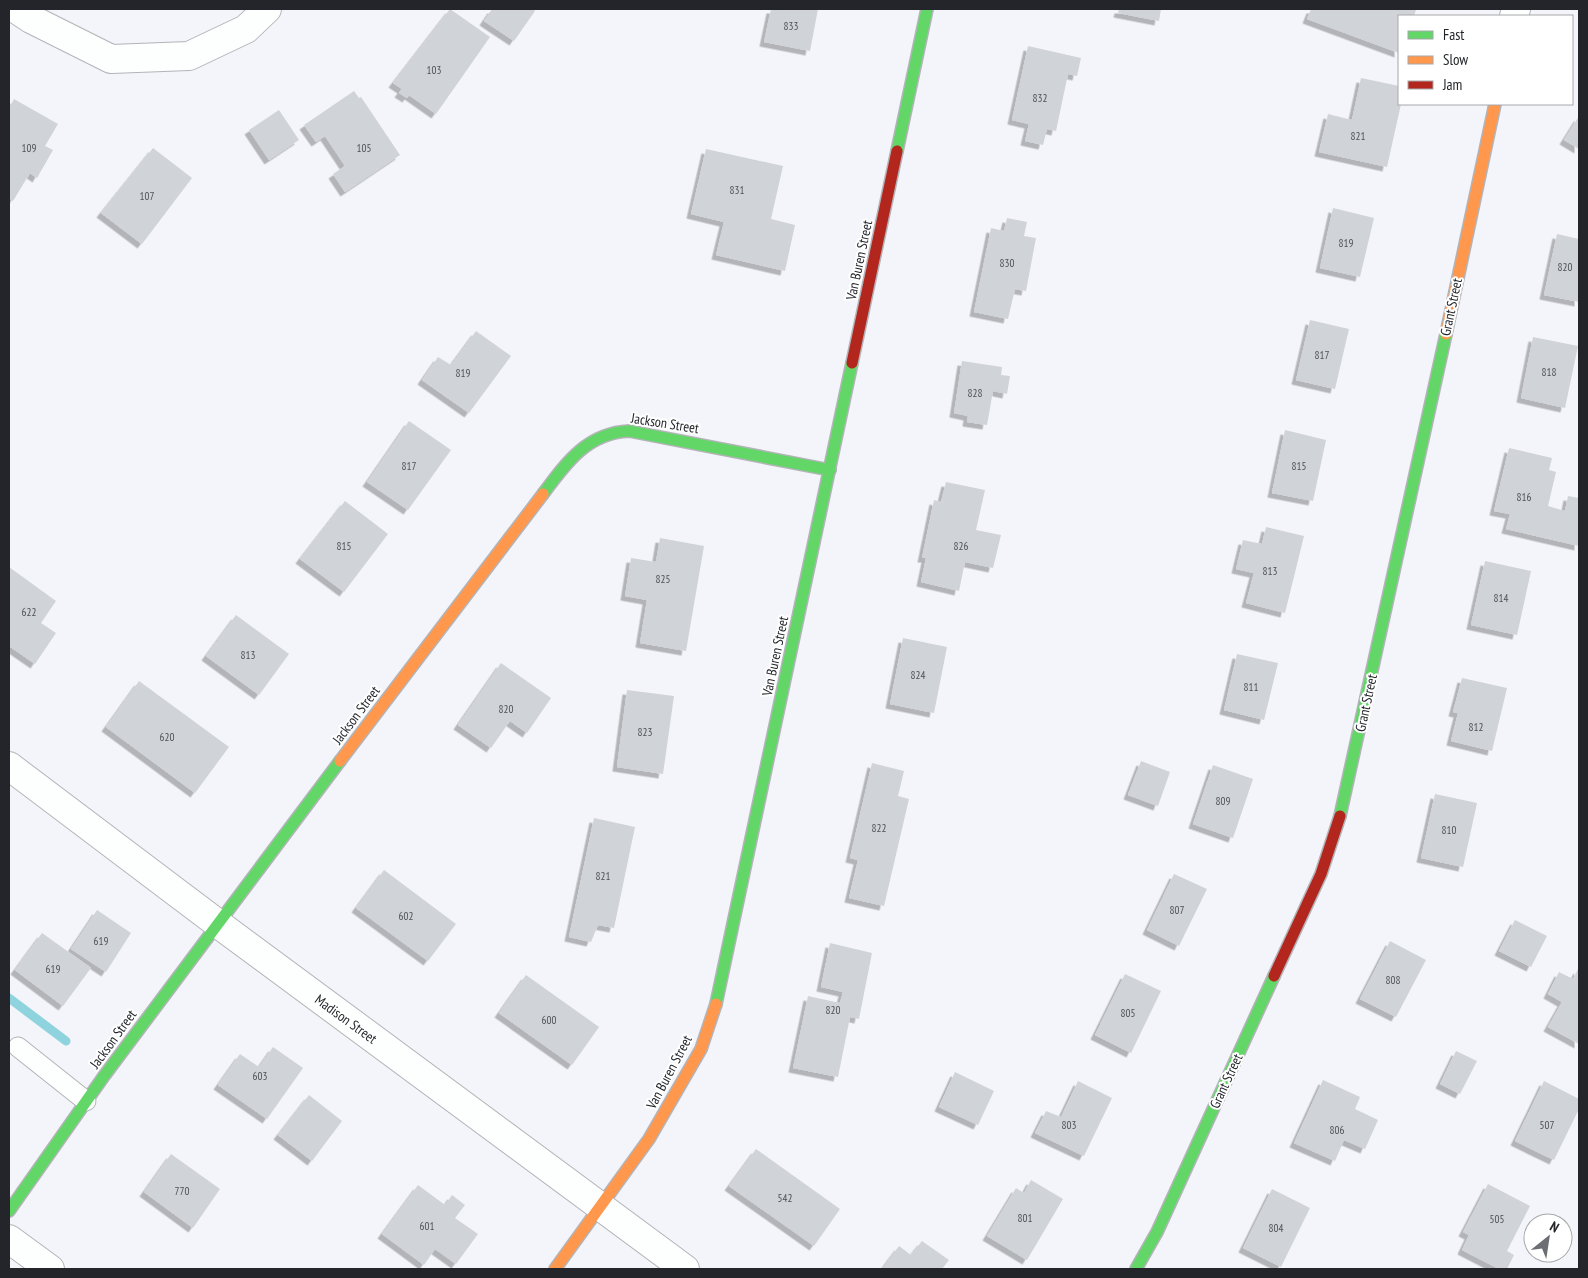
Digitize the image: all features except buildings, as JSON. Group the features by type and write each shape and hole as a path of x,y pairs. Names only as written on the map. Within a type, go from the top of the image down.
{"street":[{"path":"16,9 31,19 111,59 189,56 246,29 267,9"},
{"name":"Van Buren Street","path":"555,1269 649,1138 677,1092 701,1049 717,1002 927,9"},
{"name":"Grant Street","path":"1136,1269 1157,1232 1321,874 1345,802 1495,105"},
{"name":"Jackson Street","path":"9,1212 86,1101 217,923 565,465 582,446 598,436 616,431 629,431 830,470"},
{"name":"Madison Street","path":"9,766 217,923 685,1269"},
{"path":"9,1239 50,1269"}],"lane":[{"path":"18,1047 86,1101"}],"waterway":[{"path":"9,998 66,1041"}],"traffic: fast":[{"path":"897,151 927,9"},
{"path":"1340,816 1446,334"},
{"path":"716,1004 852,363"},
{"path":"543,494 569,461 589,444 601,437 629,431 830,470"},
{"path":"9,1211 104,1076 340,761"},
{"path":"1136,1269 1157,1232 1274,976"}],"traffic: slow":[{"path":"1446,334 1495,105"},
{"path":"340,761 543,494"},
{"path":"555,1269 649,1139 701,1049 716,1004"}],"traffic: jam":[{"path":"852,363 897,151"},
{"path":"1274,976 1321,874 1340,816"}]}
